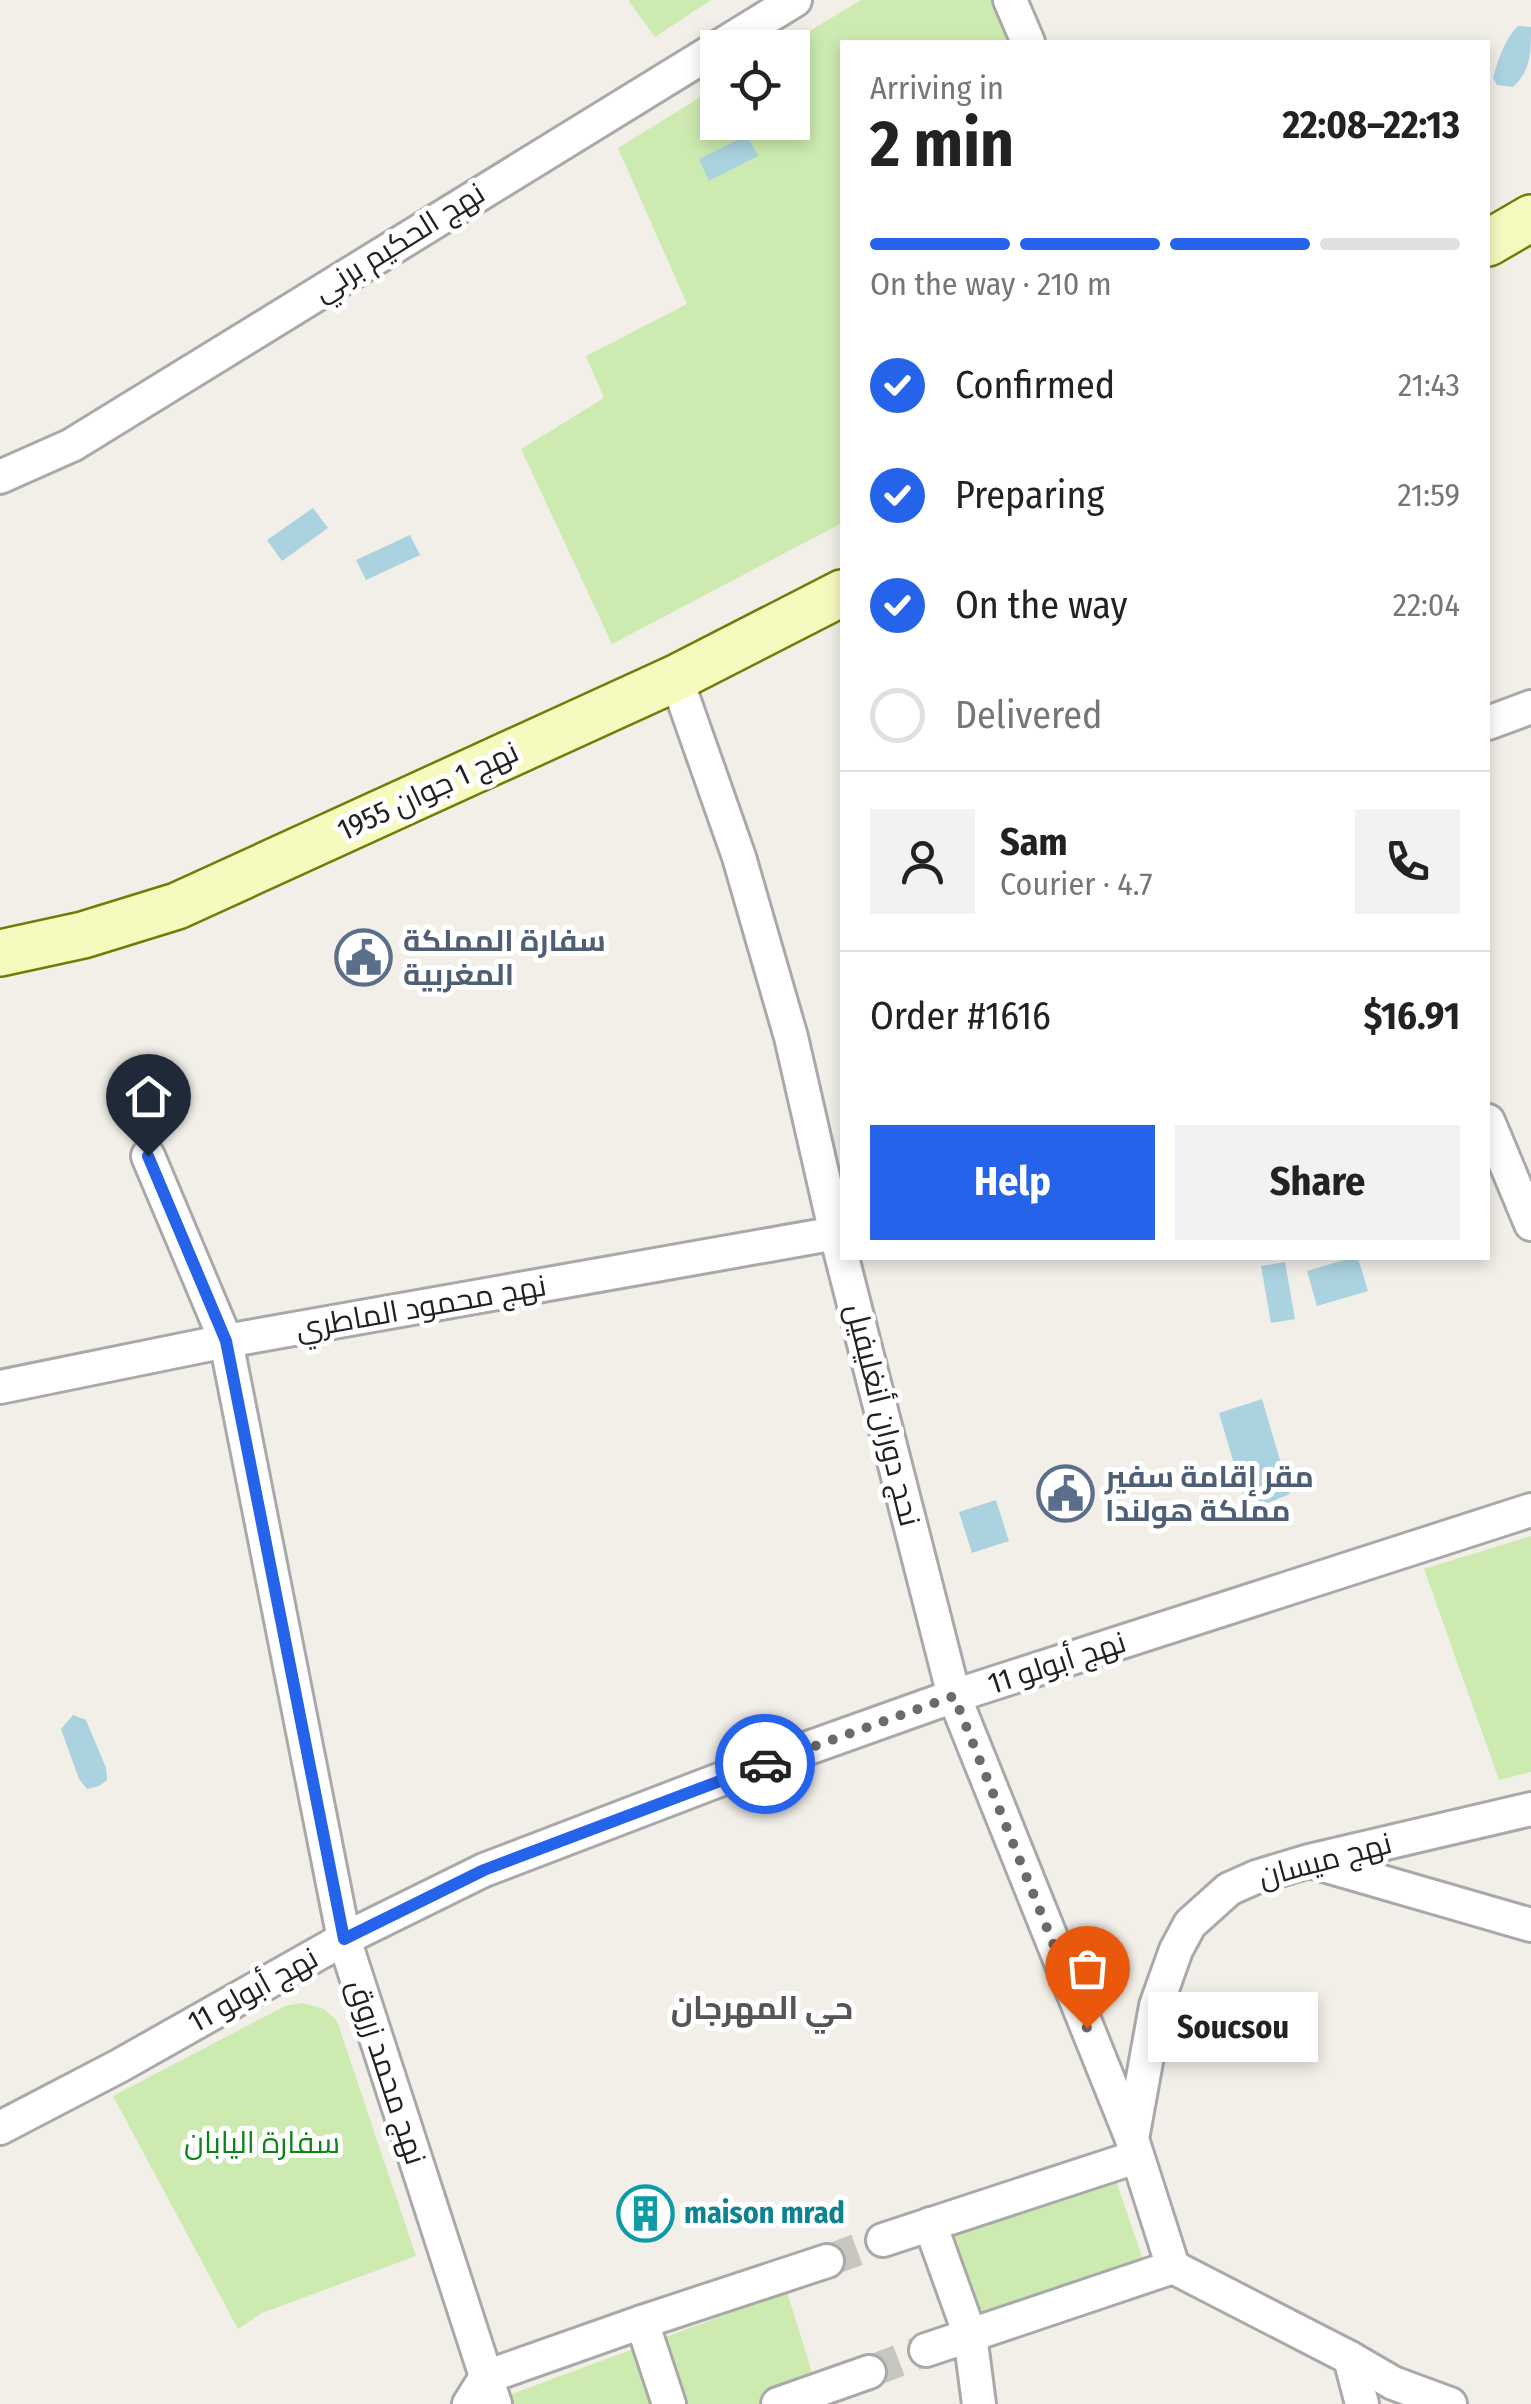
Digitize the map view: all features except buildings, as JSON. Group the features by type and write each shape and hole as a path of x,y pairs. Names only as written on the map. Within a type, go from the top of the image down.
{"street":[{"name":"نهج الحكيم برني","path":"0,477 72,445 795,0"},
{"path":"1010,0 1027,40"},
{"path":"1490,242 1531,218"},
{"name":"نهج 1 جوان 1955","path":"0,954 83,935 177,906 676,678 840,595"},
{"name":"نحج دوران أنغليفيل","path":"676,678 739,856 781,1001 839,1233"},
{"path":"1490,722 1531,707"},
{"path":"1490,1126 1531,1224"},
{"name":"نهج محمد زروق","path":"148,1156 226,1341 344,1939 483,2395"},
{"name":"نهج محمود الماطري","path":"0,1387 226,1341 839,1233"},
{"name":"نحج دوران أنغليفيل","path":"846,1260 954,1696 1134,2148"},
{"name":"نهج أبولو 11","path":"0,2128 344,1939 484,1870 954,1696 1531,1510"},
{"name":"نهج ميسان","path":"1174,2267 1134,2148 1156,2006 1190,1924 1229,1889 1308,1861 1531,1809"},
{"path":"1308,1861 1531,1924"},
{"path":"883,2240 1134,2148"},
{"path":"930,2224 970,2335 979,2404"},
{"path":"483,2395 642,2322 827,2261"},
{"path":"926,2350 1174,2267 1393,2382 1450,2404"},
{"path":"642,2322 669,2404"},
{"path":"1350,2358 1362,2404"},
{"path":"778,2404 870,2372"}],"green space":[{"path":"628,0 711,0 655,37"},
{"path":"861,0 993,0 1009,40 840,40 840,524 612,644 521,449 604,398 586,356 687,304 618,148 700,97 700,140 810,140 810,31"},
{"path":"1531,1536 1531,1772 1499,1780 1424,1569"},
{"name":"سفارة اليابان","path":"302,2003 324,2009 337,2021 416,2256 262,2313 238,2329 113,2096 285,2006"},
{"path":"1115,2178 1147,2271 978,2328 946,2235"},
{"path":"787,2292 822,2404 512,2404 509,2395"}],"water":[{"path":"1518,26 1531,27 1527,67 1513,87 1497,85 1493,78 1500,57"},
{"path":"737,140 750,140 758,156 709,181 699,159"},
{"path":"313,508 328,528 282,561 267,540"},
{"path":"410,535 420,555 366,580 356,560"},
{"path":"1359,1260 1368,1291 1317,1306 1307,1271"},
{"path":"1285,1262 1295,1319 1271,1323 1261,1266"},
{"path":"1262,1399 1290,1494 1248,1511 1219,1413"},
{"path":"996,1500 1009,1541 972,1553 959,1512"},
{"path":"73,1715 86,1720 106,1768 107,1780 99,1786 87,1789 79,1779 61,1729"}],"tunnel":[{"path":"827,2261 883,2240"},
{"path":"869,2372 926,2350"}],"way so far":[{"path":"765,1764 954,1696 1087,2028"}],"place":[{"name":"سفارة المملكة المغربية","path":"364,958"},
{"name":"مقر إقامة سفير مملكة هولندا","path":"1066,1494"},
{"name":"Soucsou","path":"1087,2028"},
{"name":"maison mrad","path":"645,2213"}],"district":[{"name":"حي المهرجان","path":"762,2008"}],"route":[{"path":"148,1156 226,1341 344,1939 484,1870 765,1764"}]}
